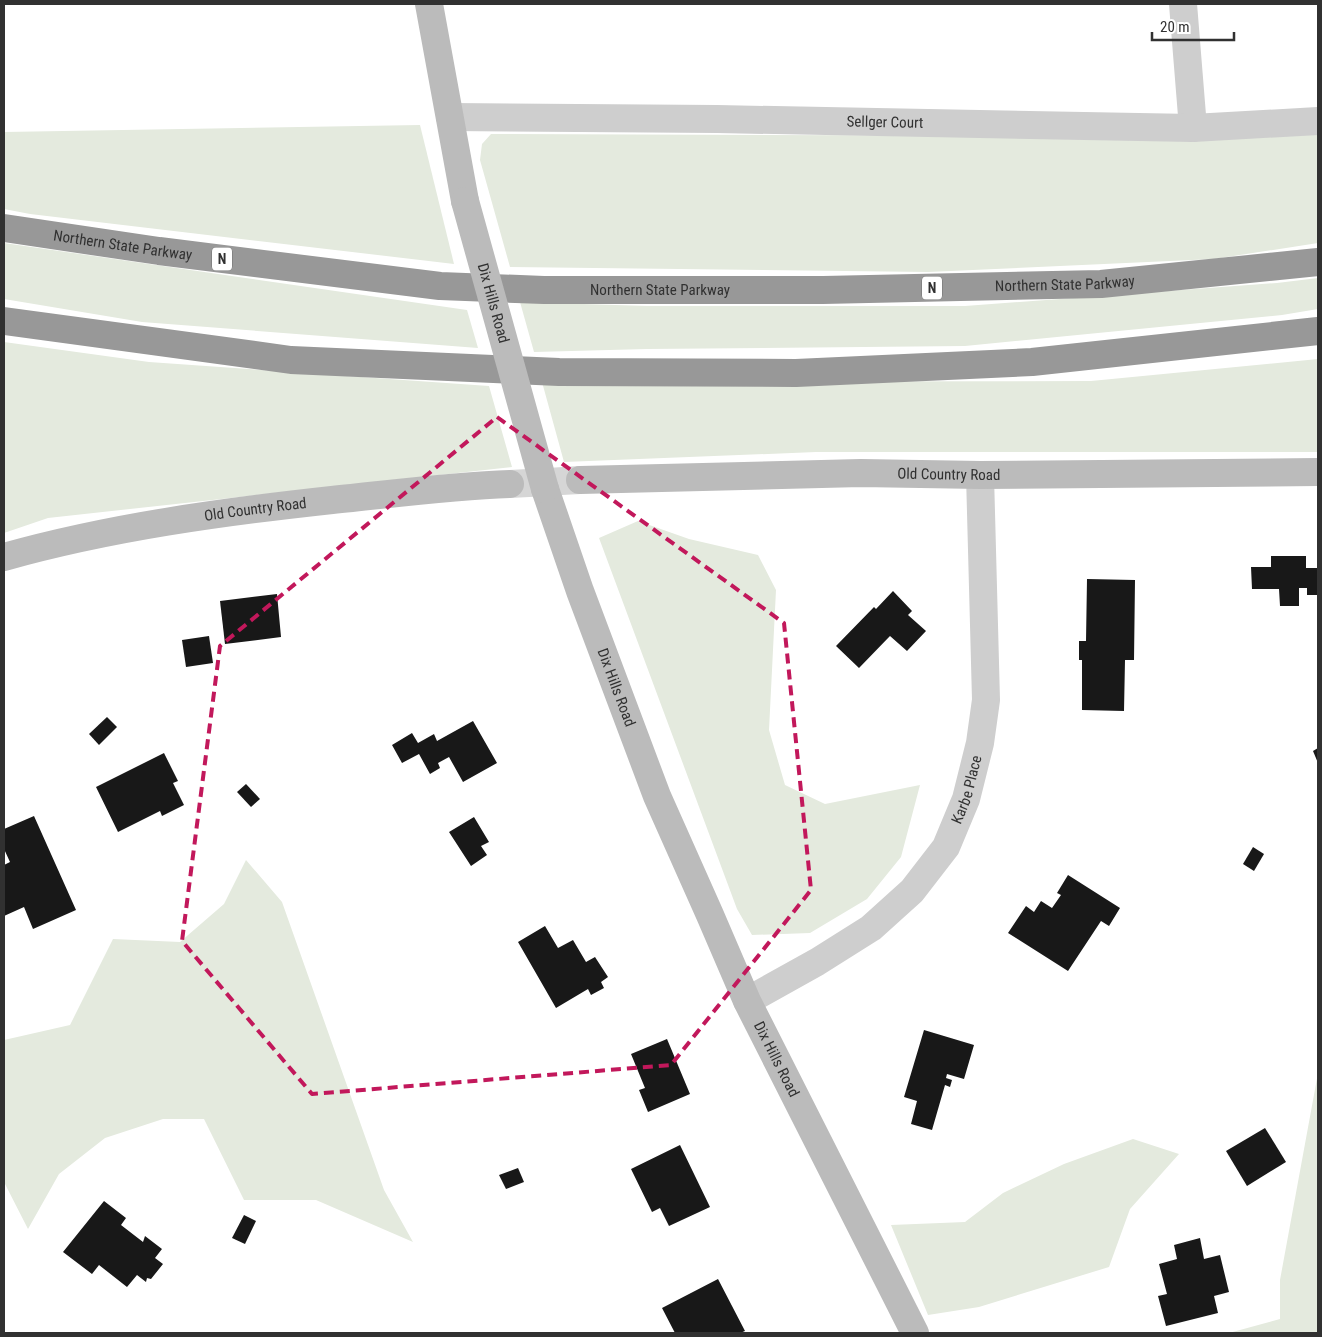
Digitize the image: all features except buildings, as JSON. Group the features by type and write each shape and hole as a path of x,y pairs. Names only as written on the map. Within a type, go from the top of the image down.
{"highway":[{"name":"Northern State Parkway","path":"4,228 159,251 440,286 544,290 823,290 1101,284 1318,262"},
{"path":"4,321 291,360 559,372 796,373 1032,362 1318,331"}],"street":[{"name":"Dix Hills Road","path":"429,4 466,200 545,489 580,591 657,796 747,1001 915,1333"},
{"path":"1183,4 1193,128"},
{"name":"Sellger Court","path":"450,117 1193,128 1318,121"},
{"name":"Old Country Road","path":"580,480 842,473 980,475 1318,472"},
{"name":"Karbe Place","path":"747,1001 817,962 871,928 912,891 946,848 966,799 980,743 986,700 980,475"},
{"name":"Old Country Road","path":"4,557 138,526 242,510 468,485 510,484"}],"highlighted area":[{"path":"497,417 784,623 811,890 671,1065 312,1094 182,941 220,646"}],"shaded area":[{"path":"420,125 454,264 30,214 4,209 4,132"},
{"path":"1318,130 1318,243 1214,259 928,272 510,267 480,160 482,144 491,134 1102,136"},
{"path":"4,243 467,310 478,348 142,322 4,299"},
{"path":"1318,278 1318,309 1282,315 965,346 534,352 520,302 647,306 965,306 1277,283"},
{"path":"4,342 149,362 489,386 512,467 48,518 4,533"},
{"path":"1318,359 1318,452 816,452 564,462 542,382 1091,381"},
{"path":"638,521 689,539 758,555 776,590 769,730 785,785 825,804 920,785 901,857 867,899 810,933 752,935 737,909 599,538"},
{"path":"246,860 282,902 384,1190 413,1242 316,1200 244,1200 204,1119 163,1119 105,1138 59,1174 28,1229 4,1182 4,1040 70,1025 113,939 180,942 224,904"},
{"path":"1318,1073 1318,1333 1229,1333 1280,1319 1280,1280"},
{"path":"1133,1139 1179,1154 1130,1209 1109,1267 979,1307 928,1315 891,1225 965,1222 1003,1193 1064,1164"}],"tunnel":[{"path":"510,484 580,480"}]}
